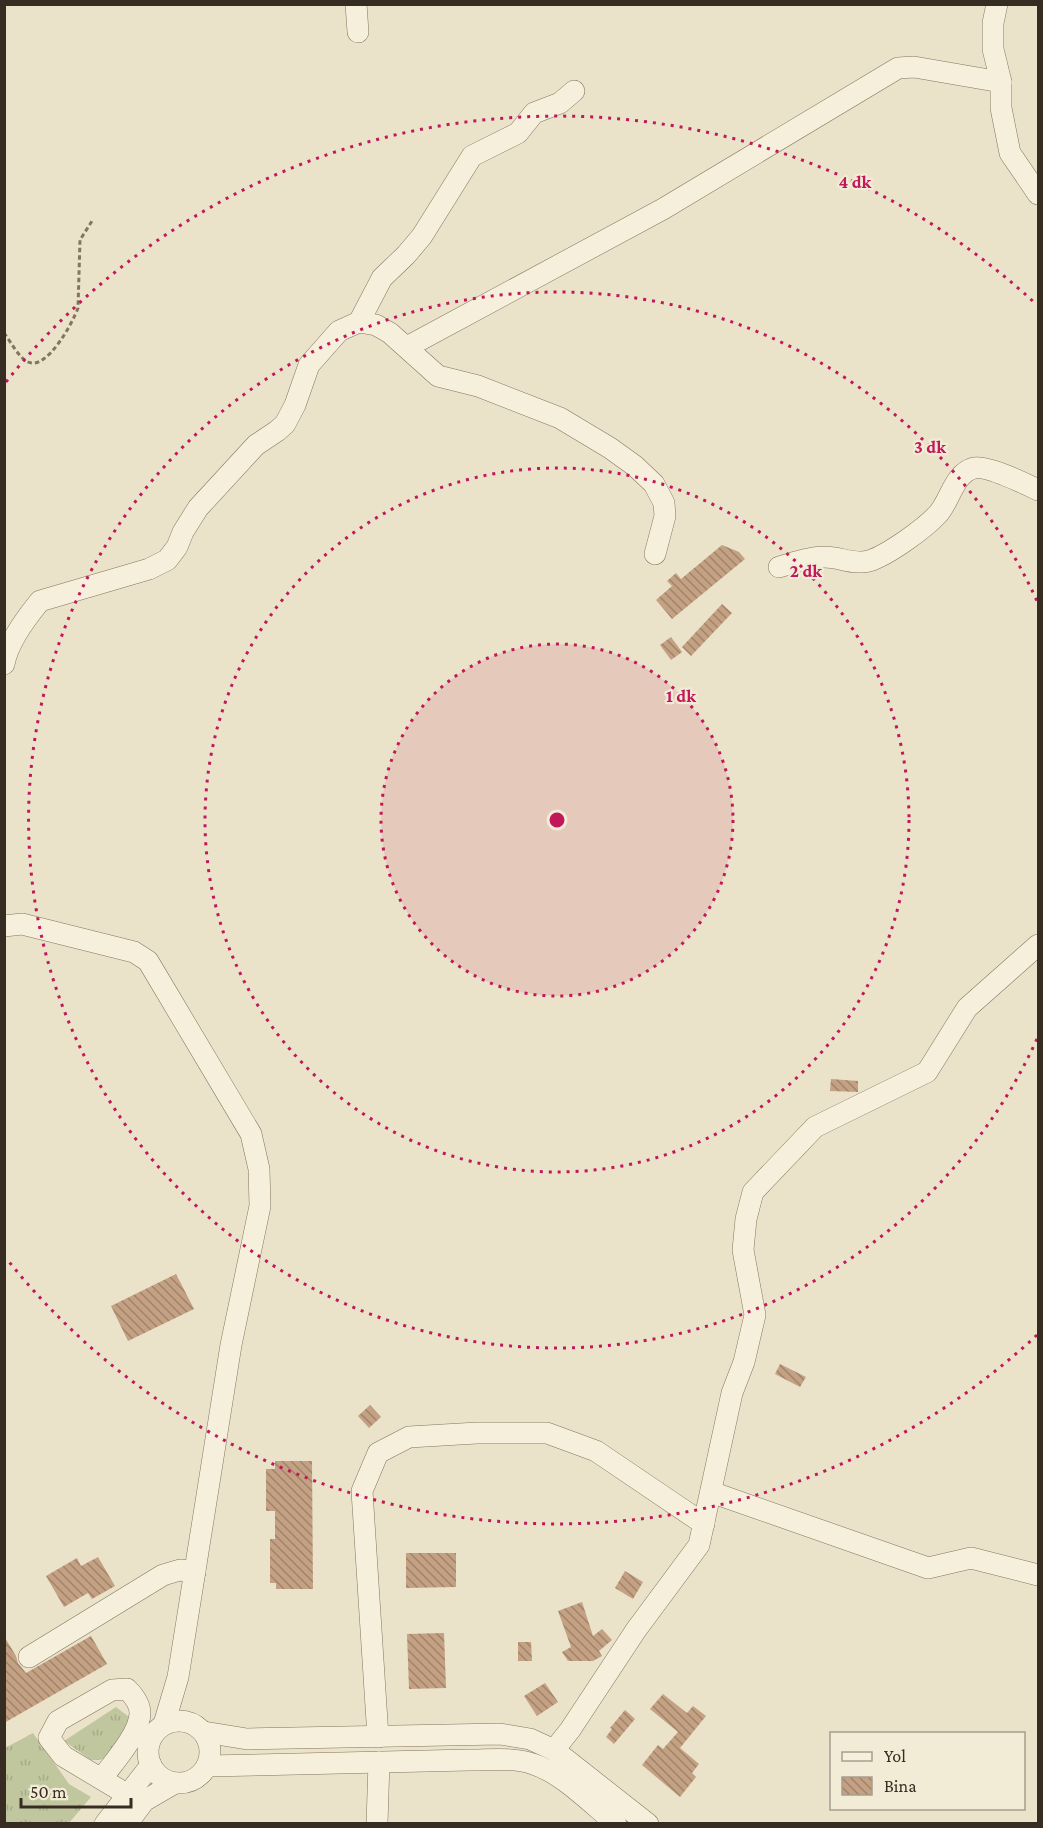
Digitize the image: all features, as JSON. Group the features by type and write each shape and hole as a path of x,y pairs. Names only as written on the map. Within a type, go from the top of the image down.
{"street":[{"path":"356,4 358,32"},
{"path":"997,4 993,23 993,50 1001,82 1001,108 1011,153 1038,194"},
{"path":"406,347 663,209 898,69 914,67 1001,82"},
{"path":"359,322 382,278 422,236 472,156 518,133 534,113 560,103 574,92"},
{"path":"4,664 12,643 39,601 150,569 167,560 177,547 183,532 198,508 256,445 285,424 295,405 309,365 339,331 359,322 376,325 390,333 438,376 478,386 560,418 635,466 654,484 664,503 665,516 655,554"},
{"path":"779,567 820,557 855,563 870,561 900,544 928,523 940,512 965,472 973,468 980,468 1022,482 1038,490"},
{"path":"4,926 22,924 134,952 148,960 251,1134 259,1169 260,1206 231,1345 178,1677 164,1724 151,1738 148,1747 148,1756 156,1774 165,1780 183,1783 198,1778 208,1766 210,1748 200,1728 181,1707 178,1677"},
{"path":"554,1750 570,1730 636,1630 699,1545 732,1393 744,1362 755,1315 743,1250 746,1219 753,1192 815,1127 927,1072 967,1008 1038,945"},
{"path":"378,1737 362,1491 378,1453 410,1437 477,1433 548,1433 596,1451 704,1524"},
{"path":"711,1492 928,1568 971,1558 1038,1575"},
{"path":"29,1657 163,1575 180,1570 195,1572"},
{"path":"102,1778 132,1738 140,1714 135,1698 127,1689 112,1690 58,1721 49,1738 63,1756 128,1795"},
{"path":"164,1724 180,1720 200,1728 247,1739 500,1734 530,1739 554,1750 648,1824"},
{"path":"208,1766 488,1760 533,1763 556,1775 616,1824"},
{"path":"377,1824 379,1762"},
{"path":"105,1824 151,1765"},
{"path":"127,1824 144,1801 175,1783"}],"path":[{"path":"4,333 25,361 33,364 50,355 75,317 78,308 80,240 92,221"}],"green space":[{"path":"116,1707 129,1717 129,1727 108,1756 100,1760 91,1760 64,1741"},
{"path":"33,1733 69,1784 91,1797 69,1823 5,1824 5,1748"}],"building":[{"path":"722,545 739,552 745,559 672,619 656,600 672,586 667,581 676,573 681,579"},
{"path":"722,604 732,613 691,656 682,647"},
{"path":"671,637 682,652 671,660 660,645"},
{"path":"831,1079 858,1081 858,1092 830,1091"},
{"path":"176,1274 194,1309 128,1341 111,1306"},
{"path":"780,1364 806,1377 800,1387 775,1374"},
{"path":"370,1405 381,1417 369,1428 358,1416"},
{"path":"275,1461 312,1461 313,1589 276,1589 276,1583 270,1583 270,1539 275,1539 275,1511 266,1511 266,1469 275,1469"},
{"path":"406,1553 456,1553 456,1587 406,1588"},
{"path":"98,1557 115,1586 92,1599 88,1593 64,1607 46,1576 77,1558 81,1566"},
{"path":"625,1571 643,1582 633,1599 615,1588"},
{"path":"582,1602 593,1636 602,1629 612,1640 599,1651 602,1656 593,1661 568,1661 562,1652 571,1647 558,1611"},
{"path":"444,1633 446,1688 409,1689 407,1634"},
{"path":"4,1636 26,1673 91,1636 107,1664 4,1723"},
{"path":"518,1642 531,1642 532,1661 518,1661"},
{"path":"545,1683 558,1702 537,1716 524,1696"},
{"path":"663,1694 687,1713 693,1706 706,1716 680,1748 699,1764 692,1773 696,1777 680,1797 642,1765 658,1745 663,1749 678,1732 650,1709"},
{"path":"625,1710 635,1719 614,1744 606,1737 612,1729 610,1728"}]}
